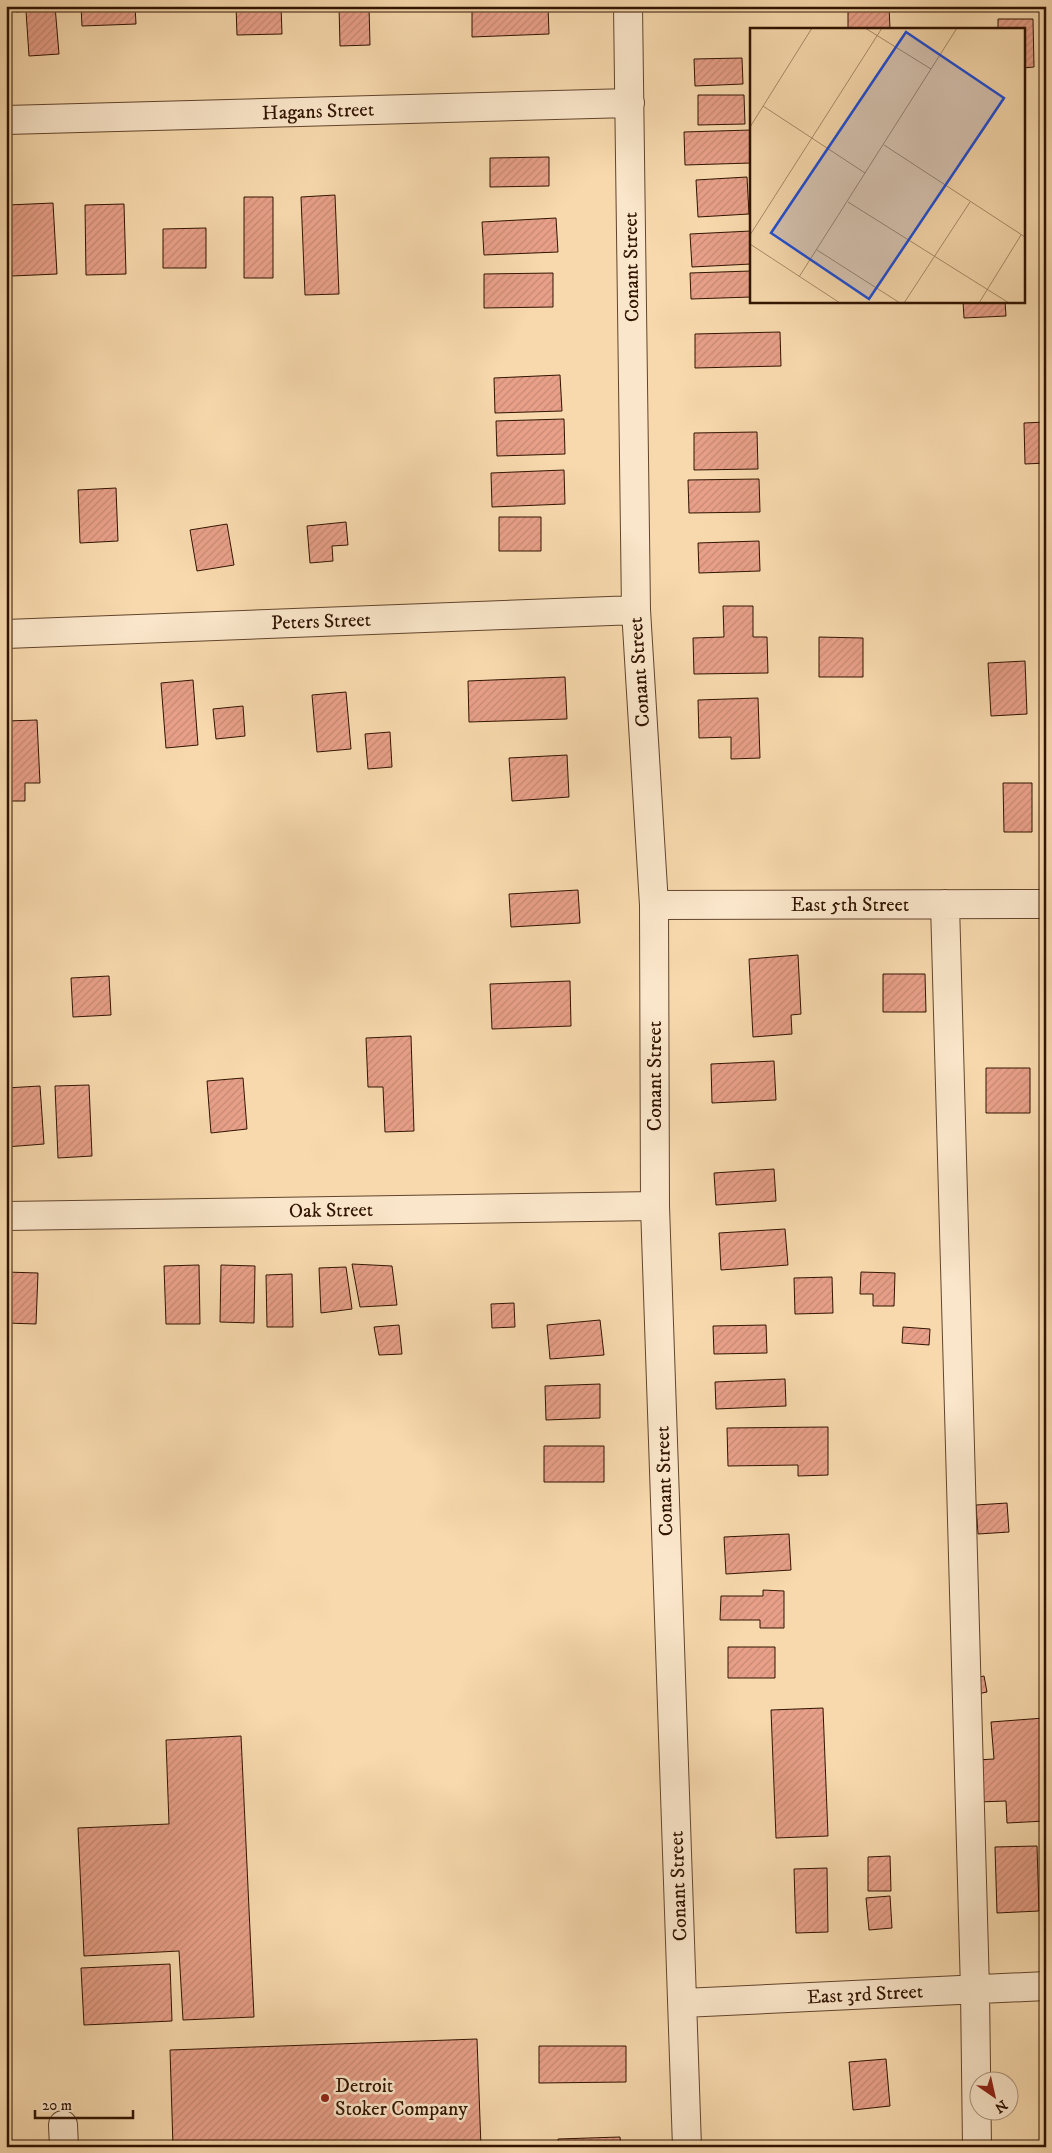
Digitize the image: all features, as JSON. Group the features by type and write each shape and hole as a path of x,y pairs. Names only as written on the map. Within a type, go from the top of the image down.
{"street":[{"name":"Conant Street","path":"628,6 636,610 654,905 655,1206 687,2147"},
{"name":"Hagans Street","path":"6,120 630,103"},
{"name":"Peters Street","path":"6,634 636,610"},
{"path":"945,904 975,1990 977,2147"},
{"name":"East 5th Street","path":"654,905 1046,904"},
{"name":"Oak Street","path":"6,1216 655,1206"},
{"name":"East 3rd Street","path":"683,2003 1046,1986"}],"building":[{"path":"15,6 55,6 59,54 29,56 26,11 16,12"},
{"path":"81,6 135,6 136,24 82,26"},
{"path":"236,6 281,6 282,34 237,35"},
{"path":"339,6 369,6 370,45 340,46"},
{"path":"472,6 548,6 549,34 472,37"},
{"path":"848,6 889,6 890,28 848,28"},
{"path":"998,19 1033,19 1034,67 1024,68 1024,28 998,28"},
{"path":"742,58 743,84 695,86 694,59"},
{"path":"698,95 744,95 745,124 698,125"},
{"path":"750,130 750,163 685,165 684,132"},
{"path":"549,157 549,186 490,187 490,158"},
{"path":"747,177 749,214 698,217 696,180"},
{"path":"335,195 339,294 305,295 301,197"},
{"path":"244,197 273,197 273,278 244,278"},
{"path":"53,203 57,274 12,276 8,205"},
{"path":"124,204 126,274 86,275 85,205"},
{"path":"556,218 558,252 484,255 482,222"},
{"path":"206,228 206,268 163,268 163,229"},
{"path":"750,231 750,264 692,267 690,234"},
{"path":"750,271 750,297 691,299 690,273"},
{"path":"553,273 553,307 484,308 484,274"},
{"path":"963,302 1005,302 1006,316 964,318"},
{"path":"780,332 781,366 695,368 695,334"},
{"path":"560,375 562,411 495,413 494,378"},
{"path":"564,419 565,454 497,456 496,421"},
{"path":"1046,422 1046,463 1025,464 1024,423"},
{"path":"757,432 758,469 694,470 694,433"},
{"path":"564,470 565,504 492,507 491,473"},
{"path":"759,479 760,512 689,513 688,480"},
{"path":"116,488 118,541 80,543 78,490"},
{"path":"499,517 541,517 541,551 499,551"},
{"path":"346,522 348,545 332,546 333,561 310,563 307,526"},
{"path":"227,524 234,565 197,571 190,530"},
{"path":"759,541 760,571 699,573 698,543"},
{"path":"723,606 753,606 753,637 767,637 768,673 694,674 693,638 724,637"},
{"path":"819,637 863,638 863,677 819,677"},
{"path":"1025,661 1027,714 991,716 988,663"},
{"path":"565,677 567,719 469,722 468,681"},
{"path":"193,680 198,745 166,748 161,683"},
{"path":"346,692 351,749 317,752 312,695"},
{"path":"758,698 760,758 731,759 731,737 699,738 698,700"},
{"path":"243,706 245,736 216,739 213,709"},
{"path":"37,720 40,783 25,783 25,801 6,801 6,721"},
{"path":"390,732 392,767 368,769 365,734"},
{"path":"567,755 569,797 512,801 509,758"},
{"path":"1003,783 1032,783 1032,832 1004,832"},
{"path":"578,890 580,923 511,927 509,894"},
{"path":"798,955 801,1014 791,1015 792,1034 753,1037 749,959"},
{"path":"883,974 925,974 926,1012 883,1012"},
{"path":"109,976 111,1015 73,1017 71,978"},
{"path":"570,981 571,1026 492,1029 490,984"},
{"path":"411,1036 414,1131 385,1132 383,1087 368,1087 366,1038"},
{"path":"774,1061 776,1100 712,1103 711,1064"},
{"path":"986,1068 1030,1068 1030,1113 986,1113"},
{"path":"243,1078 247,1129 211,1133 207,1081"},
{"path":"89,1085 92,1156 58,1158 55,1086"},
{"path":"40,1086 44,1144 6,1147 6,1088"},
{"path":"774,1169 776,1201 716,1205 714,1173"},
{"path":"785,1229 788,1265 721,1270 719,1233"},
{"path":"352,1264 392,1266 397,1305 360,1307"},
{"path":"199,1265 200,1324 166,1324 164,1266"},
{"path":"221,1265 255,1266 254,1323 220,1322"},
{"path":"346,1267 352,1309 321,1313 319,1268"},
{"path":"6,1272 38,1273 36,1324 6,1323"},
{"path":"861,1272 895,1273 894,1306 873,1306 873,1294 860,1294"},
{"path":"292,1274 293,1327 267,1327 266,1275"},
{"path":"832,1277 833,1313 795,1314 794,1278"},
{"path":"514,1303 515,1327 492,1328 491,1304"},
{"path":"600,1320 604,1355 550,1359 547,1325"},
{"path":"399,1325 402,1354 379,1355 374,1327"},
{"path":"766,1325 767,1353 714,1354 713,1326"},
{"path":"903,1327 930,1329 929,1345 902,1343"},
{"path":"785,1379 786,1406 716,1409 715,1382"},
{"path":"600,1384 600,1418 546,1420 545,1386"},
{"path":"828,1427 828,1475 798,1476 798,1465 728,1466 727,1428"},
{"path":"544,1446 604,1446 604,1482 544,1482"},
{"path":"1007,1503 1009,1532 978,1534 976,1505"},
{"path":"789,1534 791,1570 726,1574 724,1537"},
{"path":"763,1590 784,1591 784,1628 760,1628 760,1620 720,1620 721,1596 763,1596"},
{"path":"728,1647 775,1647 775,1678 728,1678"},
{"path":"984,1676 987,1692 973,1695 970,1679"},
{"path":"823,1708 828,1836 776,1838 771,1710"},
{"path":"1044,1718 1046,1821 1007,1823 1006,1801 978,1802 976,1760 994,1759 991,1722"},
{"path":"241,1736 254,2017 183,2020 179,1951 84,1956 78,1828 169,1824 166,1740"},
{"path":"1037,1846 1039,1911 997,1913 995,1847"},
{"path":"890,1856 891,1891 868,1891 868,1857"},
{"path":"827,1868 828,1932 796,1933 794,1869"},
{"path":"890,1896 892,1928 869,1930 866,1898"},
{"path":"170,1964 172,2021 84,2025 81,1968"},
{"name":"Detroit Stoker Company","path":"477,2039 481,2147 173,2147 170,2050"},
{"path":"539,2046 626,2046 626,2082 539,2083"},
{"path":"886,2059 890,2106 853,2110 849,2062"},
{"path":"620,2137 621,2147 558,2147 558,2139"}],"place":[{"name":"Detroit Stoker Company","path":"325,2098"}]}
